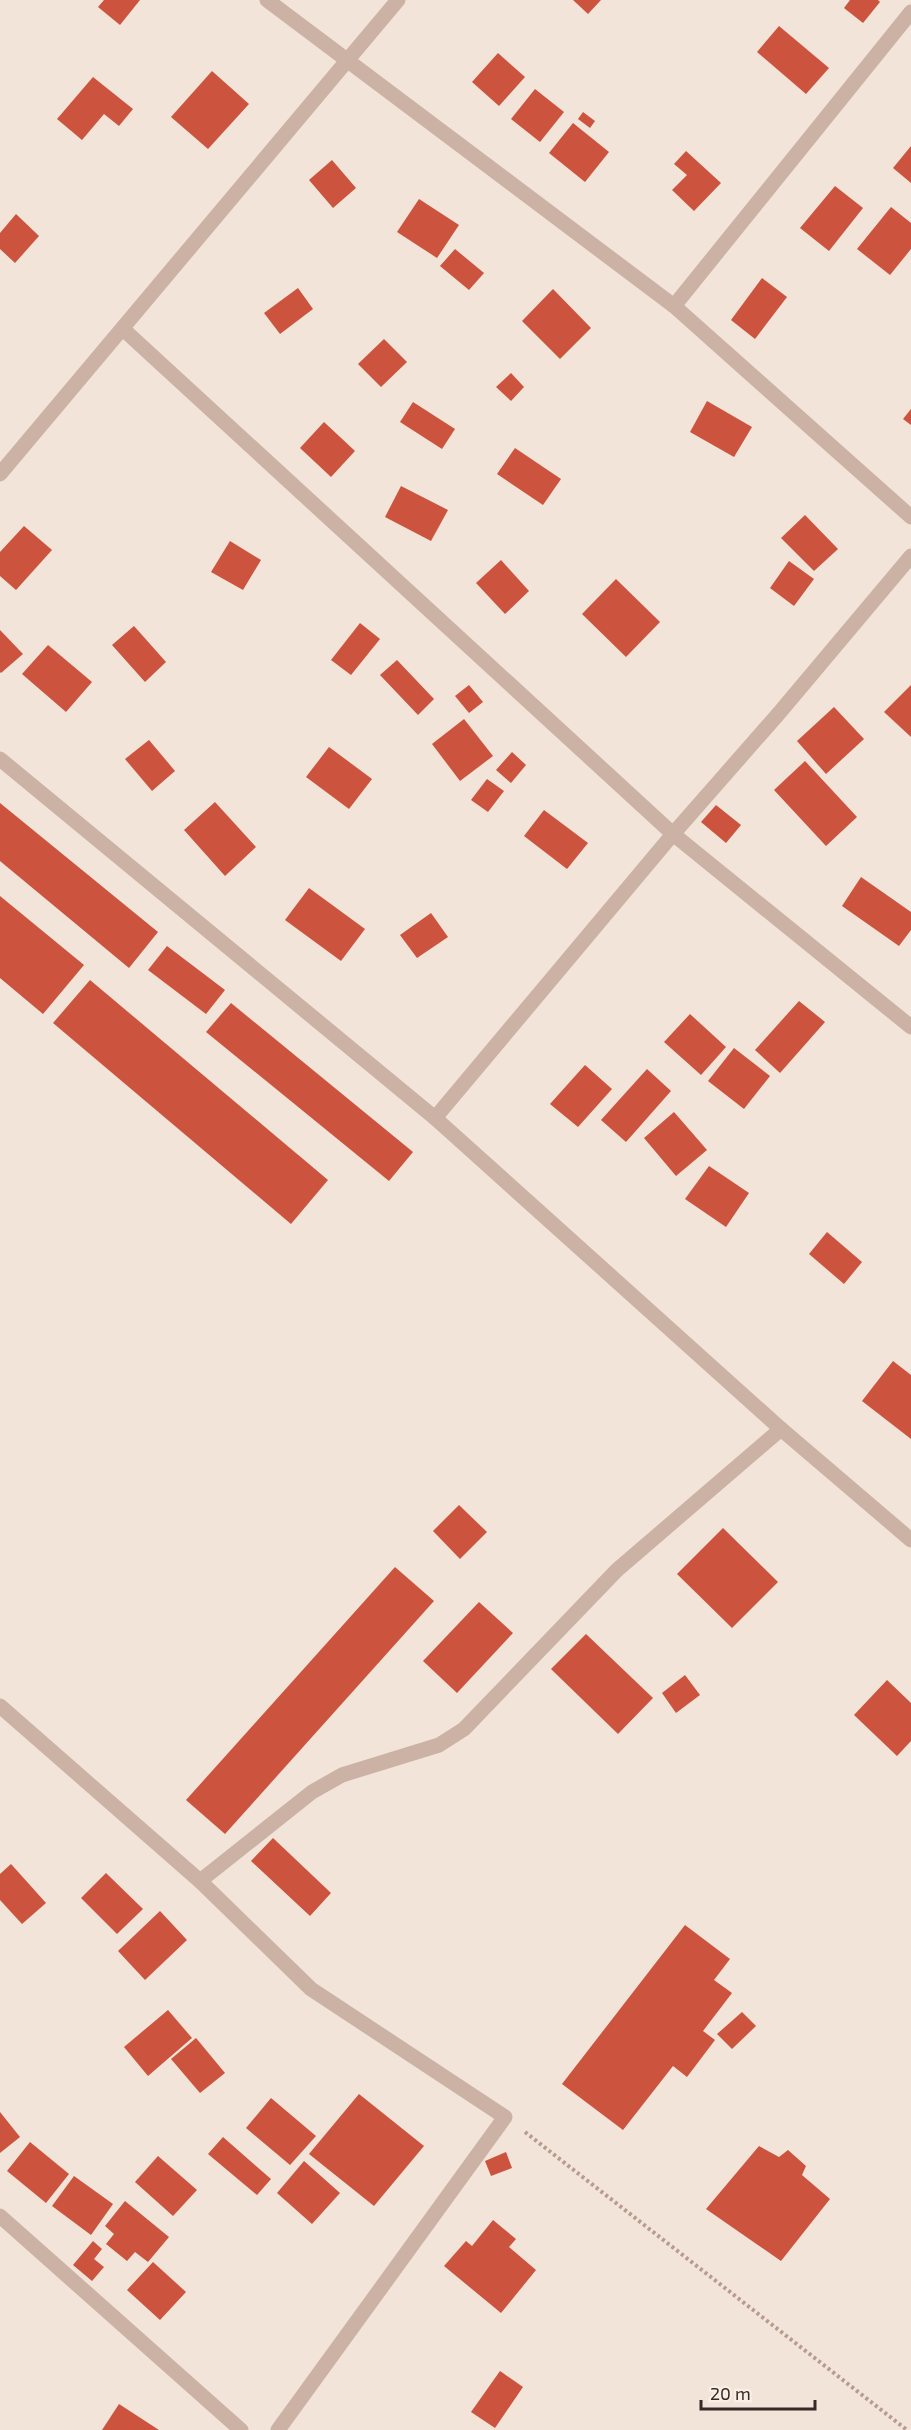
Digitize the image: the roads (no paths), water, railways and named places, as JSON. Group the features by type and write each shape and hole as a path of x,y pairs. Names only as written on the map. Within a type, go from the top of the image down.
{"street":[{"path":"267,0 674,306 911,516"},
{"path":"0,474 398,0"},
{"path":"674,306 911,12"},
{"path":"123,329 673,834 911,1027"},
{"path":"435,1119 673,834 780,712 911,556"},
{"path":"0,759 435,1119 781,1430 911,1540"},
{"path":"200,1881 312,1792 342,1775 439,1745 464,1729 617,1570 781,1430"},
{"path":"0,1706 200,1881 311,1989 506,2117 278,2430"},
{"path":"0,2216 241,2430"}]}
